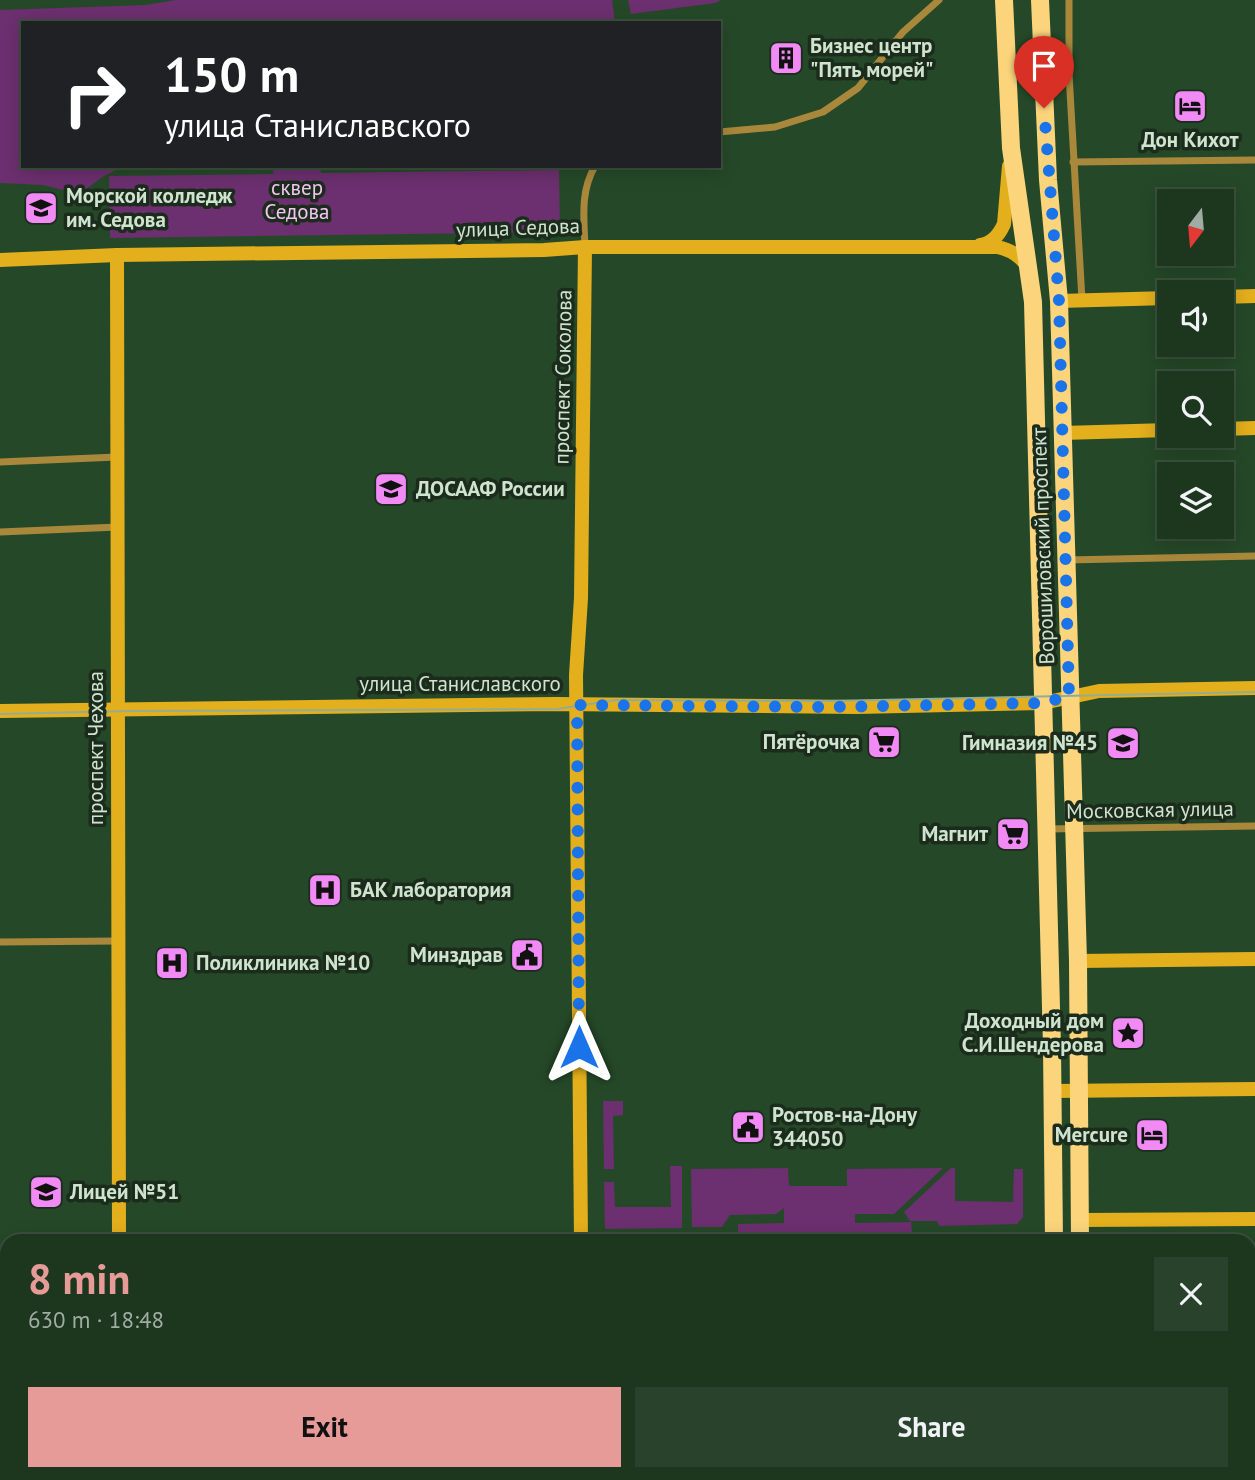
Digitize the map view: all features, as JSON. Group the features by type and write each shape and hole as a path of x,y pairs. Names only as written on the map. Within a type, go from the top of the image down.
{"main road":[{"name":"Ворошиловский проспект","path":"1004,0 1011,148 1032,302 1053,1091 1054,1234"},
{"name":"Ворошиловский проспект","path":"1040,0 1048,180 1059,301 1078,961 1080,1234"}],"street":[{"path":"721,132 775,127 823,112 858,88 903,32 939,0"},
{"path":"1069,0 1069,74 1082,300"},
{"path":"954,247 985,245 1000,233 1004,224 1011,148"},
{"path":"1073,162 1255,160"},
{"name":"проспект Соколова","path":"580,1234 577,705 585,247 583,204 585,187 594,168"},
{"name":"улица Седова","path":"0,260 117,255 544,250 585,247 997,247 1021,256 1029,268"},
{"name":"проспект Чехова","path":"117,255 119,1234"},
{"path":"1234,297 1255,296"},
{"path":"1059,301 1157,298"},
{"path":"1234,429 1255,428"},
{"path":"1062,433 1157,430"},
{"path":"0,462 117,457"},
{"path":"0,532 118,527"},
{"path":"1066,560 1255,556"},
{"name":"улица Станиславского","path":"0,711 577,705 830,707 1043,703 1099,691 1255,688"},
{"name":"Московская улица","path":"1045,829 1255,826"},
{"path":"0,942 118,941"},
{"path":"1078,961 1255,959"},
{"path":"1053,1091 1255,1089"},
{"path":"1080,1220 1255,1219"}],"green space":[{"path":"176,0 612,0 615,21 21,21 21,168 120,168 79,194 43,185 0,183 0,10 146,5"},
{"path":"628,0 721,0 631,14"},
{"name":"сквер Седова","path":"274,168 320,168 321,173 559,170 560,232 110,238 109,176 273,174"},
{"path":"603,1101 623,1101 623,1115 613,1116 614,1169 604,1169"},
{"path":"670,1166 682,1166 682,1228 605,1229 604,1182 614,1182 615,1207 671,1207"},
{"path":"788,1168 789,1186 847,1186 847,1169 943,1168 894,1214 855,1214 855,1223 911,1222 912,1233 1031,1234 738,1234 738,1224 784,1223 784,1208 776,1214 730,1215 722,1227 692,1227 691,1169"},
{"path":"951,1168 955,1168 955,1201 1013,1202 1014,1169 1023,1169 1023,1217 1017,1224 939,1226 937,1221 910,1221 904,1212"}],"tram line":[{"path":"0,714 557,709 616,700 830,701 1255,692"}],"place":[{"name":"Бизнес центр \"Пять морей\"","path":"786,58"},
{"name":"Дон Кихот","path":"1190,106"},
{"name":"Морской колледж им. Седова","path":"41,208"},
{"name":"ДОСААФ России","path":"391,489"},
{"name":"Пятёрочка","path":"884,742"},
{"name":"Гимназия №45","path":"1123,743"},
{"name":"Магнит","path":"1013,834"},
{"name":"БАК лаборатория","path":"325,890"},
{"name":"Минздрав","path":"527,955"},
{"name":"Поликлиника №10","path":"172,963"},
{"name":"Доходный дом С.И.Шендерова","path":"1128,1033"},
{"name":"Ростов-на-Дону 344050","path":"748,1127"},
{"name":"Mercure","path":"1152,1135"},
{"name":"Лицей №51","path":"46,1192"}],"route":[{"path":"579,1047 577,705 830,707 1043,703 1069,696 1059,301 1044,108"}]}
